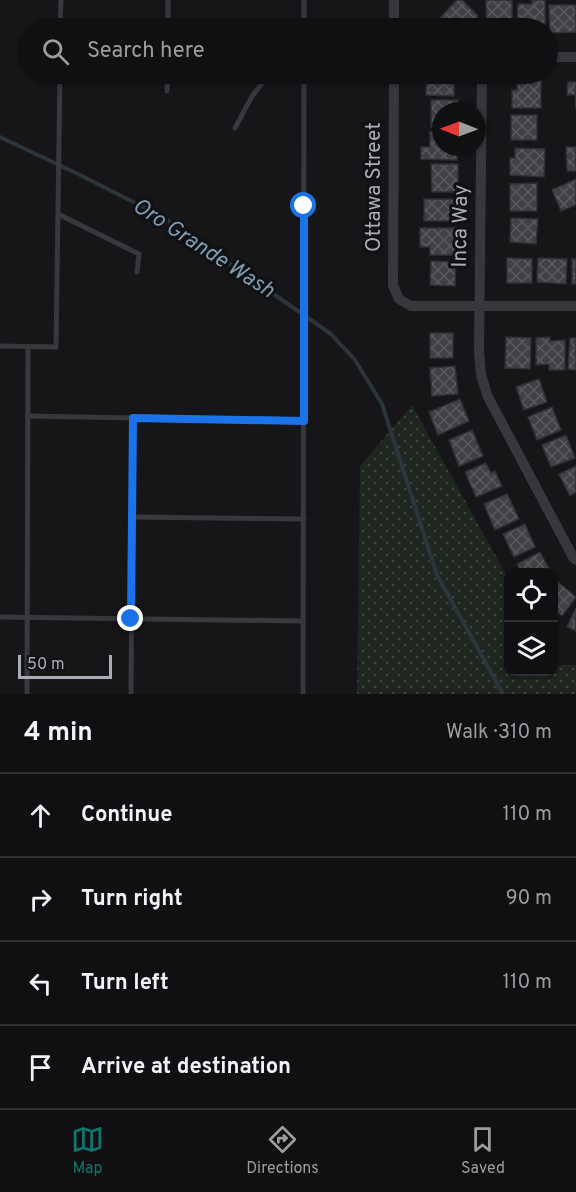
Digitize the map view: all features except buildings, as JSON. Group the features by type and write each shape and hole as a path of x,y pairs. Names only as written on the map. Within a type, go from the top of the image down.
{"street":[{"path":"394,0 394,18"},
{"path":"558,57 576,57"},
{"name":"Ottawa Street","path":"394,84 393,285 399,299 411,306 480,306"},
{"name":"Inca Way","path":"482,84 479,351 481,375 488,397 576,560"},
{"path":"480,306 576,306"}],"lane":[{"path":"60,18 61,0"},
{"path":"168,0 168,18"},
{"path":"304,0 304,18"},
{"path":"0,346 56,347 59,84"},
{"path":"167,84 167,92"},
{"path":"235,128 261,84"},
{"path":"303,694 304,84"},
{"path":"58,214 139,254 137,272"},
{"path":"27,694 28,346"},
{"path":"28,416 304,421"},
{"path":"131,694 133,418"},
{"path":"132,517 304,519"},
{"path":"0,617 303,621"}],"shaded area":[{"path":"412,405 504,571 504,676 558,676 558,665 576,665 576,694 357,694 360,466"}],"waterway":[{"name":"Oro Grande Wash","path":"0,137 161,216 331,334 355,360 382,404 437,575 503,694"}],"route":[{"path":"131,619 133,418 304,421 304,206"}]}
